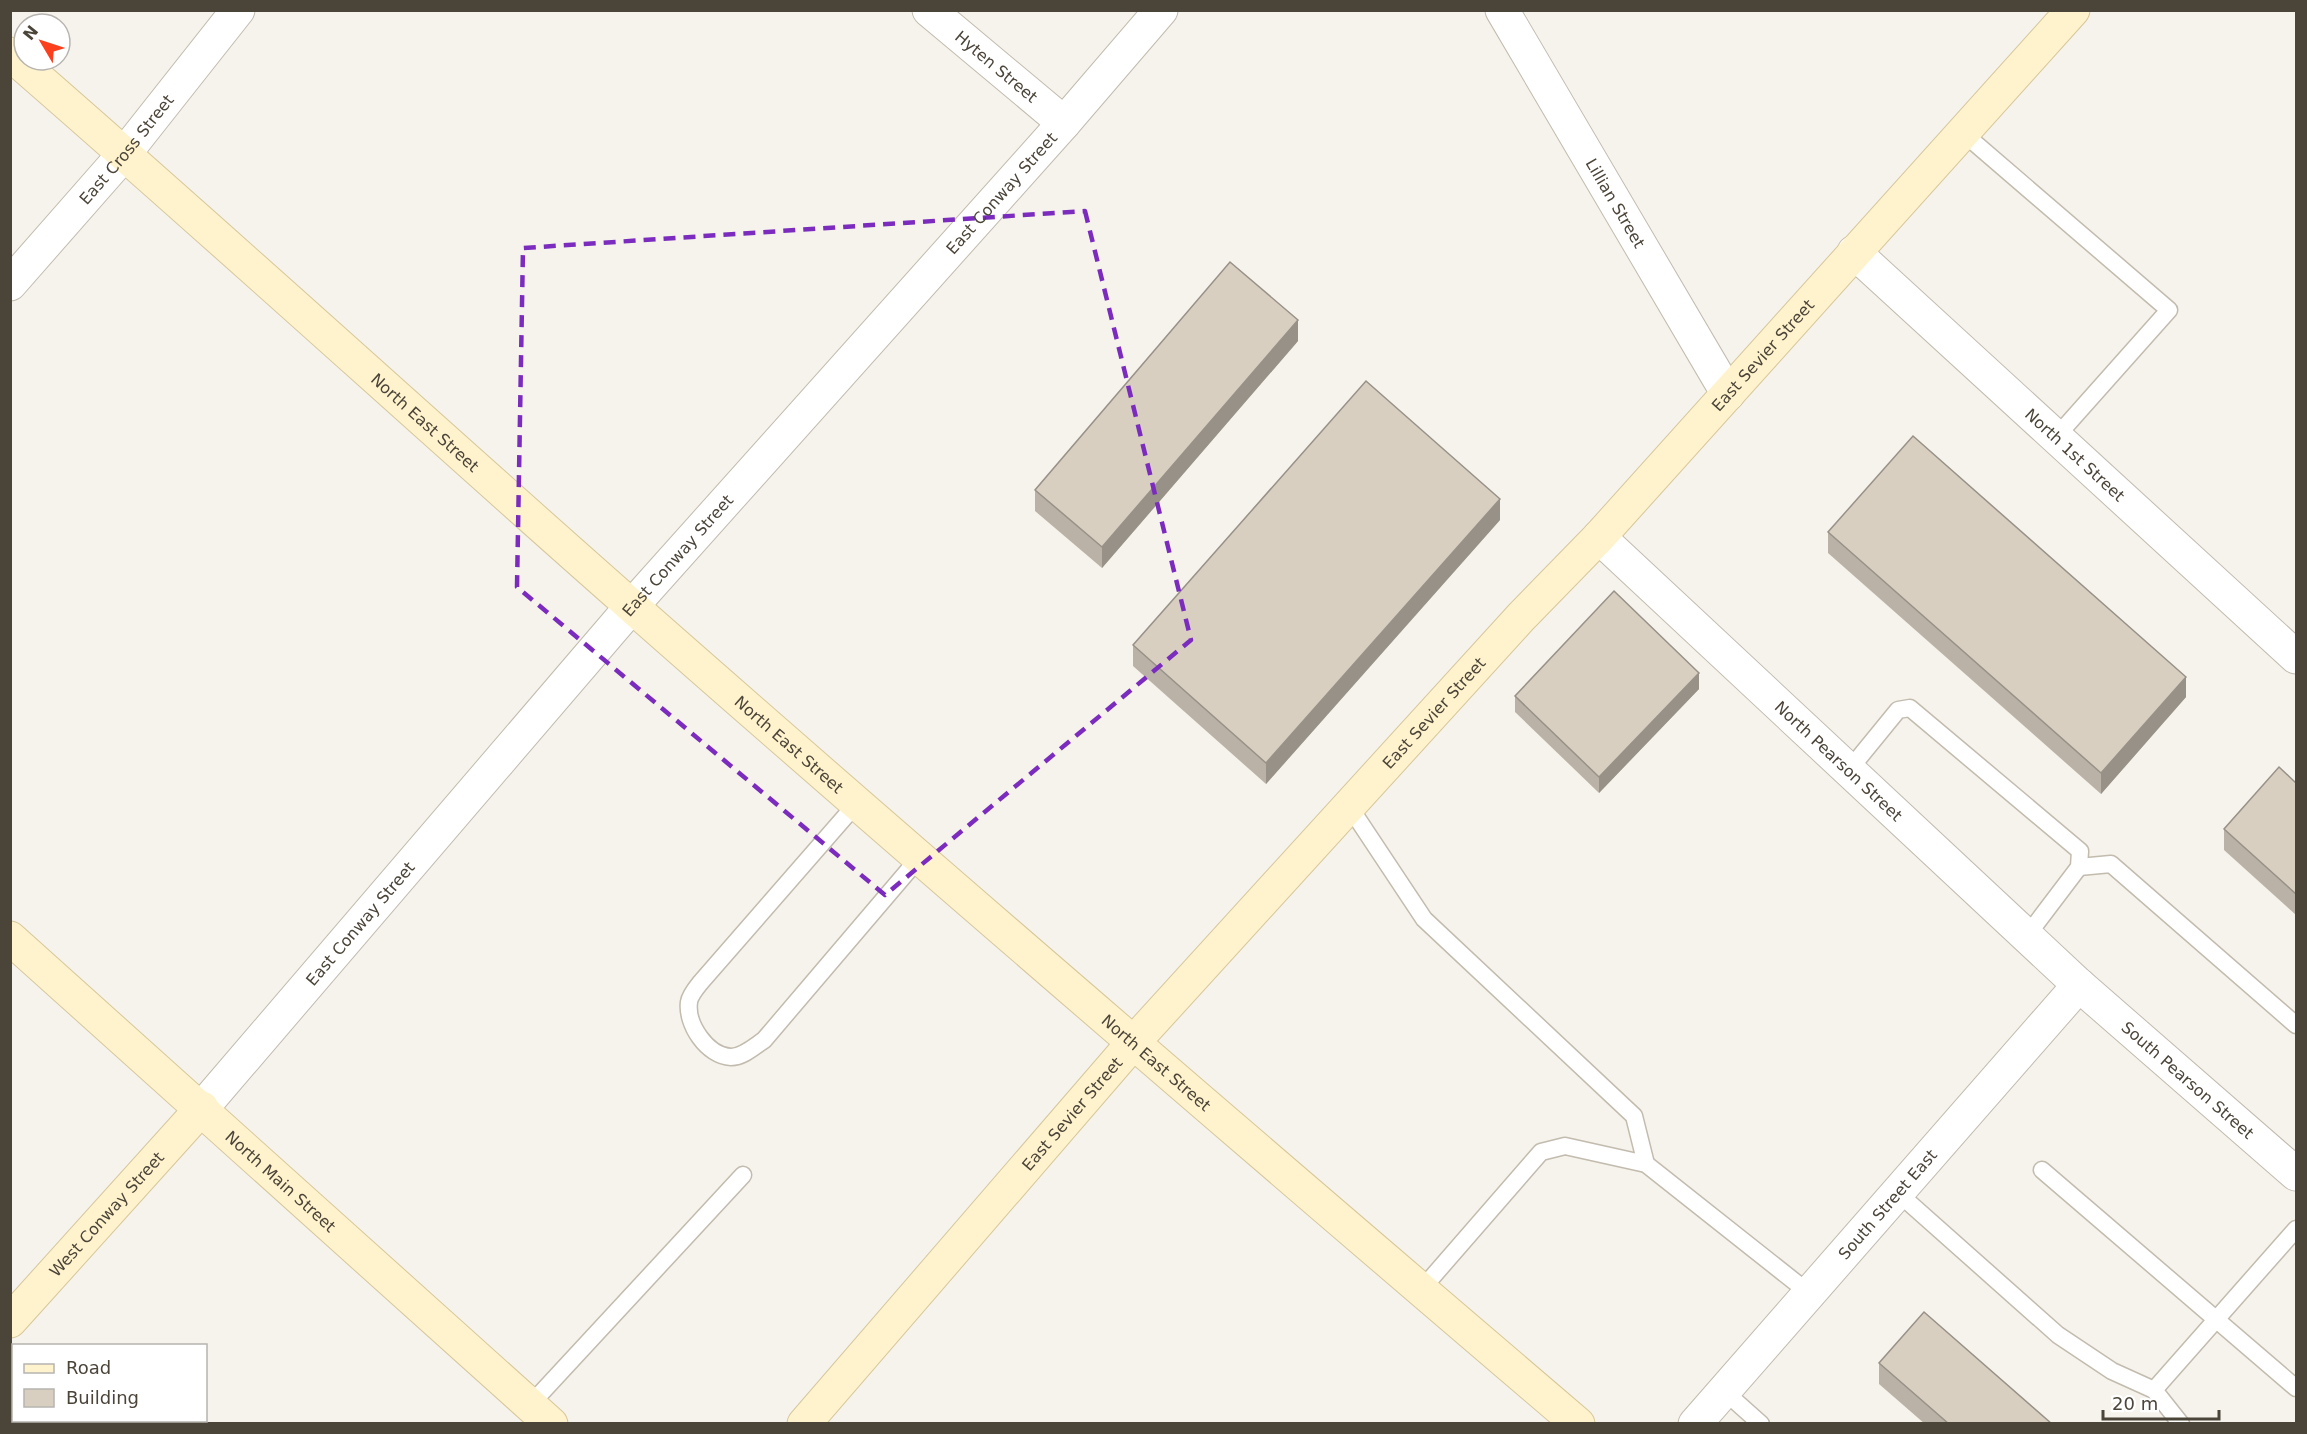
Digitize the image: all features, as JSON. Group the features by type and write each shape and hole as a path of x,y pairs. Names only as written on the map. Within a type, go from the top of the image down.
{"main road":[{"name":"East Sevier Street","path":"804,1424 1132,1044 1521,616 1599,537 2073,10"},
{"name":"North East Street","path":"10,54 125,153 632,606 919,858 1132,1044 1578,1424"},
{"name":"North Main Street","path":"10,938 541,1414"},
{"name":"West Conway Street","path":"10,1321 202,1108"}],"street":[{"name":"East Cross Street","path":"10,284 125,153 238,10"},
{"name":"Hyten Street","path":"929,10 1064,123"},
{"name":"East Conway Street","path":"202,1108 632,606 1064,123 1161,10"},
{"name":"Lillian Street","path":"1502,10 1728,394"},
{"name":"North 1st Street","path":"1854,252 2296,657"},
{"name":"North Pearson Street","path":"1599,537 2079,985"},
{"name":"South Pearson Street","path":"2079,985 2296,1174"},
{"name":"South Street East","path":"1695,1424 2079,985"}],"lane":[{"path":"1962,132 2169,310 2056,437"},
{"path":"1849,770 1898,710 1910,708 2080,850 2079,867 2026,936"},
{"path":"857,803 701,982 689,1000 690,1018 699,1037 714,1050 731,1057 744,1054 764,1040 919,858"},
{"path":"1348,806 1424,919 1634,1116 1646,1164"},
{"path":"2079,867 2111,864 2296,1025"},
{"path":"1421,1290 1541,1152 1565,1146 1646,1164 1809,1293"},
{"path":"2042,1170 2296,1389"},
{"path":"541,1414 742,1175"},
{"path":"1897,1192 2058,1335 2112,1371 2154,1390 2181,1424"},
{"path":"2154,1390 2296,1229"},
{"path":"1724,1391 1761,1424"}],"highlighted area":[{"path":"1085,211 1191,640 885,895 517,587 523,248"}],"building":[{"path":"1230,262 1298,320 1102,547 1035,490"},
{"path":"1366,381 1500,499 1266,763 1133,645"},
{"path":"1913,436 2186,677 2101,773 1828,532"},
{"path":"1614,591 1699,673 1599,777 1515,696"},
{"path":"2279,767 2296,783 2296,894 2224,829"},
{"path":"1924,1312 2052,1424 1949,1424 1879,1363"}]}
